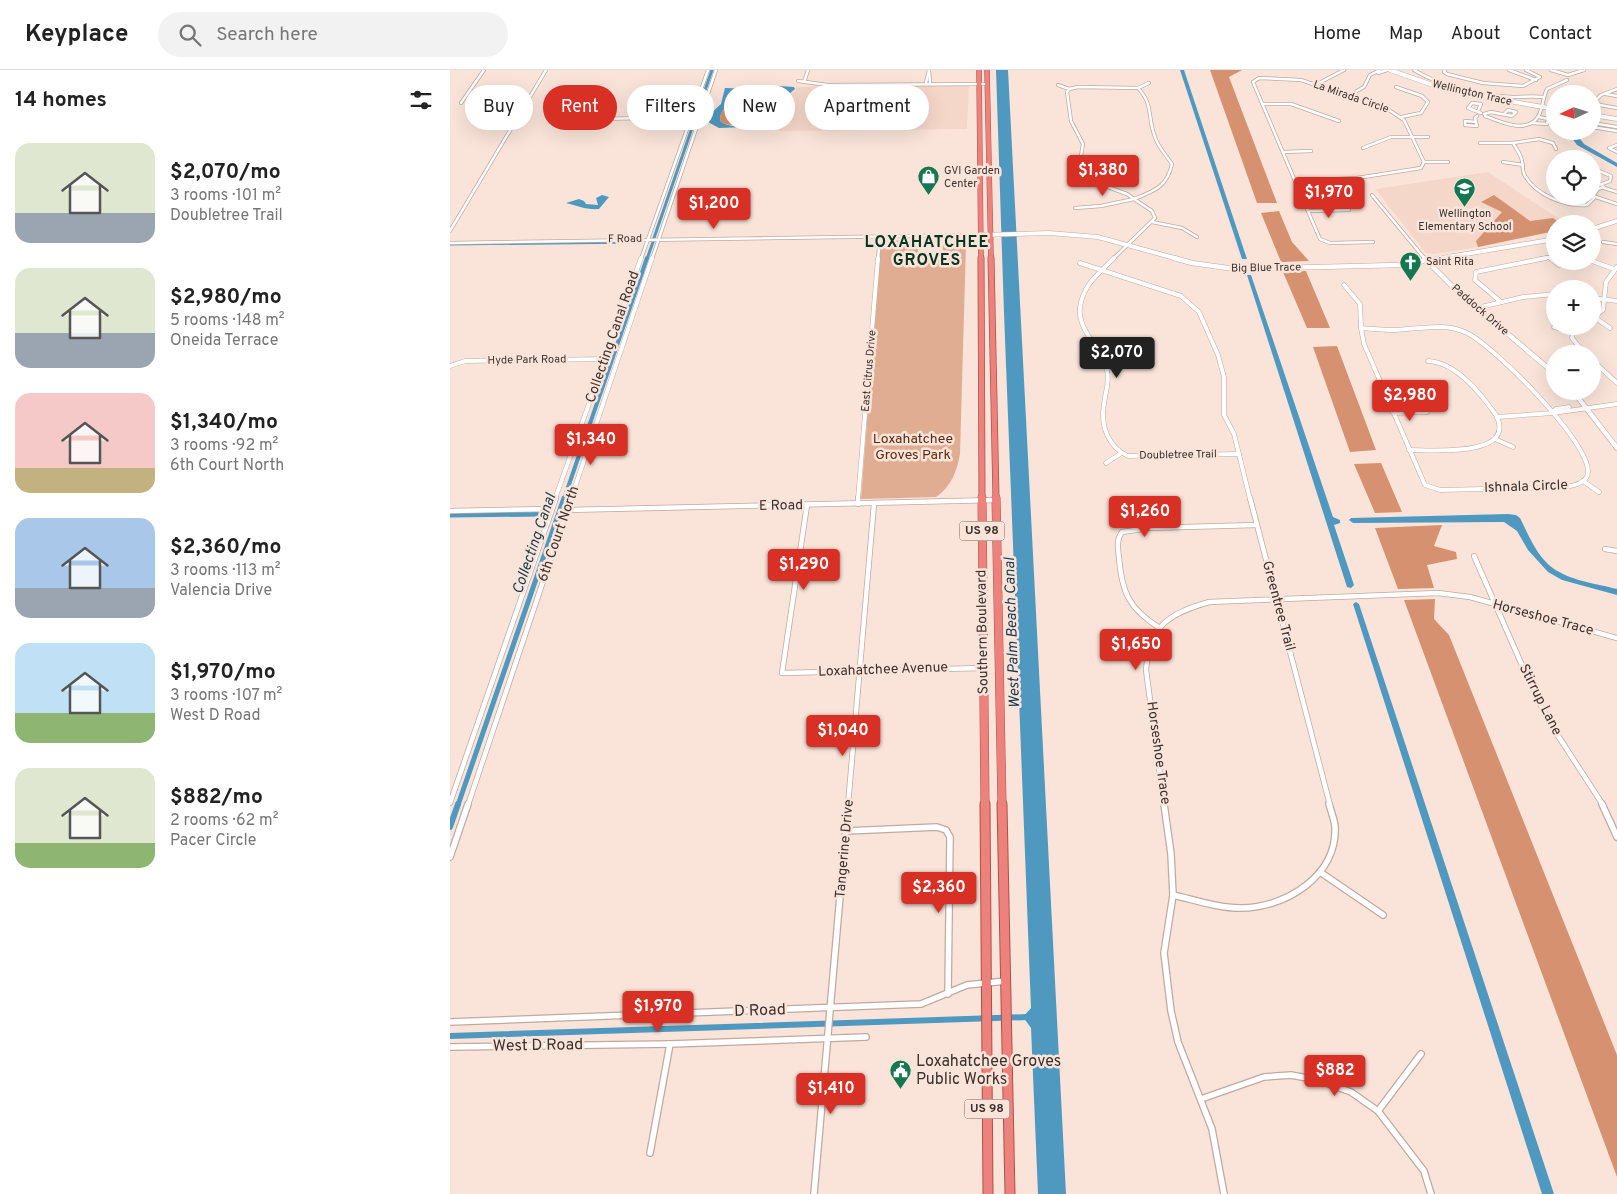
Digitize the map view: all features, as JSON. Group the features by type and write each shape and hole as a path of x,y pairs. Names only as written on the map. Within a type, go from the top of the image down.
{"highway":[{"name":"Southern Boulevard","path":"979,70 986,1031 989,1192"},
{"name":"Southern Boulevard","path":"987,70 993,234 996,500 1010,1194"}],"street":[{"path":"461,103 484,70"},
{"path":"450,231 546,70"},
{"name":"Collecting Canal Road","path":"703,85 708,70"},
{"name":"6th Court North","path":"450,857 716,70"},
{"path":"804,82 808,70"},
{"path":"928,83 929,70"},
{"path":"1315,85 1344,70"},
{"path":"1348,96 1364,87 1370,75 1380,70"},
{"path":"1368,78 1389,70"},
{"name":"Wellington Trace","path":"1389,70 1419,81 1464,93 1546,107"},
{"name":"Wellington Trace","path":"1398,70 1495,98 1542,106"},
{"path":"1414,70 1429,78 1491,94 1544,97"},
{"path":"1445,70 1444,72 1447,74 1483,83 1523,86 1540,78 1540,76 1526,70"},
{"path":"1509,70 1536,80"},
{"path":"1551,70 1568,75 1584,70"},
{"name":"La Mirada Circle","path":"1373,242 1330,243 1319,238 1253,82 1256,79 1292,78 1392,112 1402,117 1424,162"},
{"path":"1532,123 1539,117 1544,97 1549,87 1567,80"},
{"path":"798,81 828,85 979,83"},
{"path":"804,82 839,84 987,83"},
{"path":"1058,85 1069,89 1138,88 1149,84"},
{"path":"1396,87 1422,96 1428,102 1423,113 1402,117"},
{"path":"1074,208 1118,204 1135,199 1158,188 1170,178 1172,171 1168,157 1155,139 1152,130 1149,100 1138,88"},
{"path":"1069,89 1067,92 1072,122 1083,144 1079,166 1081,172 1094,182 1117,189 1135,199 1152,211 1155,218 1152,222 1181,228 1197,236"},
{"path":"1617,89 1601,95 1596,100 1596,103 1617,108"},
{"path":"1605,93 1617,96"},
{"path":"1482,113 1481,104 1472,103 1468,108 1518,127 1532,123 1547,124 1548,118 1539,117"},
{"path":"1262,104 1293,104 1339,121"},
{"path":"1477,122 1465,120 1465,125 1476,126 1477,122 1475,118 1477,116 1476,114 1491,112 1504,114"},
{"path":"1601,115 1617,118"},
{"path":"1601,124 1617,127"},
{"path":"1601,128 1617,131"},
{"name":"Collecting Canal Road","path":"450,802 687,130"},
{"path":"1363,148 1389,138 1428,137"},
{"path":"1480,143 1513,143 1542,139 1553,143 1556,149"},
{"path":"1513,143 1521,156 1525,176 1532,184 1546,193"},
{"path":"1616,146 1609,148 1617,152"},
{"path":"1283,152 1312,151"},
{"path":"1295,180 1365,177 1417,170 1422,167 1424,162 1448,162"},
{"path":"1503,162 1523,166"},
{"path":"1601,172 1611,176 1610,181 1603,186"},
{"path":"1603,186 1617,192"},
{"name":"Paddock Drive","path":"1372,195 1425,259 1477,308 1546,366"},
{"path":"1601,199 1617,204"},
{"path":"1569,205 1587,205"},
{"path":"1308,211 1349,210"},
{"path":"1601,225 1617,221"},
{"name":"Doubletree Trail","path":"1152,222 1102,269 1089,283 1081,296 1080,310 1083,327 1105,362 1108,384 1102,411 1106,432 1113,448 1120,454 1137,457 1239,454"},
{"name":"Big Blue Trace","path":"979,235 1024,233 1084,235 1128,244 1192,263 1235,270 1398,265 1425,259 1452,257 1546,241"},
{"name":"F Road","path":"450,243 979,235"},
{"name":"East Citrus Drive","path":"858,504 880,237"},
{"path":"1603,242 1617,244"},
{"path":"1501,302 1476,280 1475,273 1546,258"},
{"name":"Greentree Trail","path":"1080,263 1169,291 1181,296 1199,312 1223,367 1224,415 1234,434 1335,826 1332,851 1313,883 1281,901 1263,907 1225,906 1173,895"},
{"path":"1601,264 1616,268 1604,285 1603,310 1601,312"},
{"path":"1344,285 1360,304 1361,328"},
{"path":"1477,308 1532,295 1546,294"},
{"path":"1603,299 1617,301"},
{"path":"1601,323 1610,328"},
{"name":"Ishnala Circle","path":"1361,328 1385,330 1451,329 1465,332 1474,337 1522,380 1553,412 1570,435 1586,463 1588,474 1583,481 1564,488 1436,490 1427,487 1423,483 1364,344 1361,328"},
{"name":"Hyde Park Road","path":"450,366 465,361 606,359"},
{"path":"1409,450 1482,446 1495,439 1500,428 1497,417 1450,368 1441,363 1428,361"},
{"path":"1601,368 1617,383"},
{"path":"1581,400 1617,448"},
{"path":"1497,417 1553,412 1617,402"},
{"path":"1393,413 1427,412"},
{"path":"1495,439 1513,447"},
{"path":"1106,463 1120,454"},
{"path":"1583,481 1599,492"},
{"name":"E Road","path":"567,510 996,500"},
{"name":"Tangerine Drive","path":"814,1194 874,504"},
{"name":"Loxahatchee Avenue","path":"807,505 782,673 983,668"},
{"path":"450,511 552,509"},
{"path":"1158,627 1141,617 1127,600 1118,545 1118,537 1122,532 1149,528 1256,525"},
{"path":"1605,549 1617,551"},
{"name":"Stirrup Lane","path":"1474,556 1545,715 1599,798 1617,837"},
{"name":"Horseshoe Trace","path":"1224,1194 1212,1129 1184,1061 1171,1011 1164,953 1173,895 1172,854 1146,670 1146,656 1150,642 1158,627 1178,611 1209,602 1438,593 1462,596 1495,604 1617,638"},
{"path":"846,831 937,827 946,830 950,837 948,994"},
{"path":"1320,872 1383,915"},
{"name":"D Road","path":"450,1022 831,1011 921,1004 967,986 986,982 1006,982"},
{"name":"West D Road","path":"450,1047 670,1044 829,1035 866,1037"},
{"path":"650,1152 670,1044"},
{"path":"1378,1111 1421,1054"},
{"path":"1201,1099 1264,1077 1291,1075 1318,1080 1351,1092 1378,1111 1424,1171 1431,1194"}],"shaded area":[{"path":"1210,70 1242,70 1229,77 1277,203 1257,203"},
{"path":"929,85 969,86 967,129 929,129"},
{"path":"796,87 805,87 805,130 873,130 779,131 795,130"},
{"path":"724,109 724,123 720,121"},
{"name":"Wellington Elementary School","path":"1488,172 1553,215 1546,215 1546,233 1478,247 1434,254 1426,253 1375,189"},
{"path":"1494,195 1530,221 1546,219 1546,233 1478,247 1476,241 1502,212 1481,202"},
{"path":"1279,211 1292,242 1309,261 1281,262 1261,213"},
{"path":"1306,271 1330,328 1307,328 1283,272"},
{"path":"1337,346 1376,450 1350,452 1313,347"},
{"path":"1381,463 1402,512 1375,513 1354,464"},
{"path":"1442,525 1434,546 1456,552 1457,559 1427,565 1434,588 1398,589 1375,528"},
{"path":"1435,599 1434,619 1449,635 1617,1055 1617,1177 1404,600"}],"green space":[{"name":"Loxahatchee Groves Park","path":"911,240 909,249 918,249 918,258 942,258 943,245 966,244 960,454 953,478 936,497 861,499 881,241"}],"water":[{"path":"996,70 1008,70 1066,1194 1038,1194 1031,1028 1023,1017 1031,1008"},
{"path":"1180,70 1184,70 1247,259 1242,259"},
{"path":"724,92 724,109 721,113 720,121 724,123 724,128 719,128 714,125 714,110 721,104"},
{"path":"1573,140 1581,140 1594,150 1586,150 1577,145"},
{"path":"1601,154 1617,163 1617,167 1601,158"},
{"path":"602,195 609,197 599,209 566,203 579,199 586,204 598,205 596,198"},
{"path":"1247,275 1251,275 1333,517 1340,520 1340,523 1334,525 1354,585 1351,588 1347,587"},
{"path":"1516,515 1520,518 1537,551 1545,561 1560,573 1579,580 1617,589 1617,595 1562,580 1548,572 1528,550 1517,531 1504,522 1353,523 1349,520 1351,518"},
{"path":"1356,602 1359,604 1554,1194 1542,1194 1353,604"}],"waterway":[{"name":"Collecting Canal","path":"654,238 712,70"},
{"path":"450,244 641,242"},
{"name":"Collecting Canal","path":"647,259 653,242"},
{"name":"Collecting Canal","path":"564,499 647,258"},
{"name":"Collecting Canal","path":"458,805 564,498"},
{"path":"450,515 544,514"},
{"name":"Collecting Canal","path":"450,827 458,804"},
{"path":"450,1036 1029,1017"}],"place":[{"name":"GVI Garden Center","path":"928,196"},
{"name":"Wellington Elementary School","path":"1465,207"},
{"name":"Saint Rita","path":"1410,281"},
{"name":"Loxahatchee Groves Public Works","path":"900,1090"}],"district":[{"name":"LOXAHATCHEE GROVES","path":"927,252"}],"water label":[{"name":"West Palm Beach Canal","path":"1013,633"}]}
